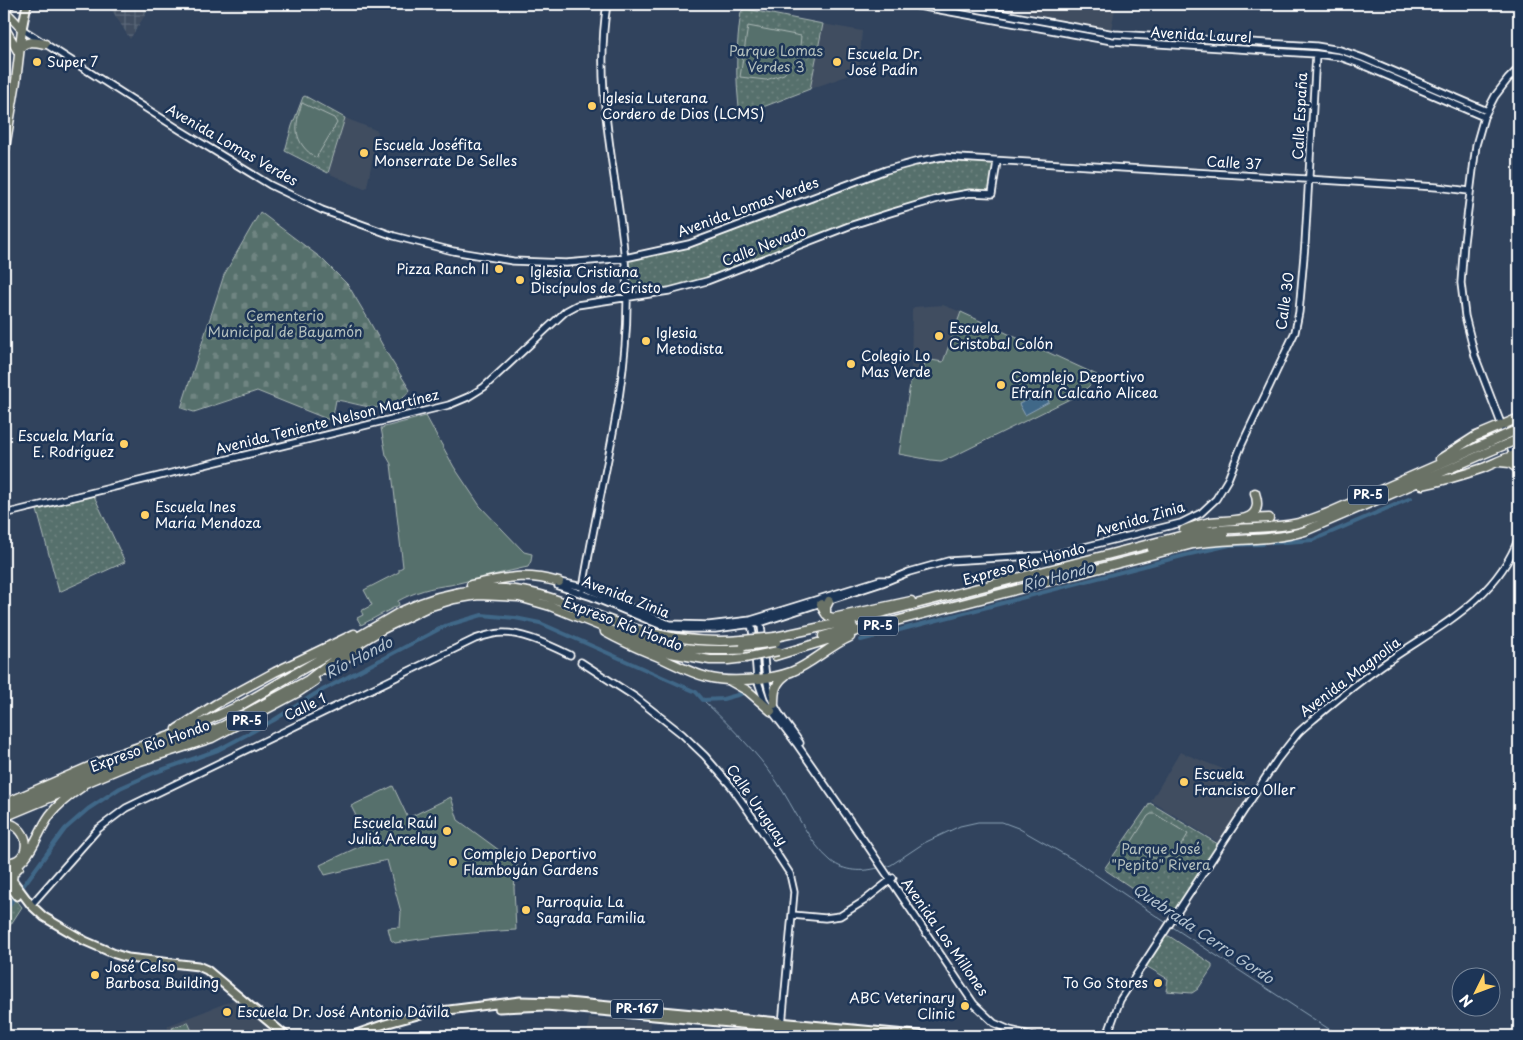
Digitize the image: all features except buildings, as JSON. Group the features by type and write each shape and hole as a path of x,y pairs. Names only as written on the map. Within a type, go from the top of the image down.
{"highway":[{"path":"4,5 10,4"},
{"name":"Avenida Lomas Verdes","path":"4,10 22,29"},
{"name":"Avenida Lomas Verdes","path":"4,18 22,29"},
{"path":"4,26 22,29 4,154"},
{"path":"4,26 19,51"},
{"path":"19,51 23,45 30,42 45,44"},
{"path":"1427,470 1431,464 1476,436 1519,418"},
{"name":"PR-5","path":"1279,531 1299,525 1519,430"},
{"name":"Expreso Río Hondo","path":"4,804 140,746 207,721 265,692 381,623 424,601 450,594 490,588 513,590 553,598 615,622 658,635 776,647 857,631 1193,544 1279,531 1293,535 1519,439"},
{"path":"1412,485 1423,485 1472,471 1516,454"},
{"path":"1498,462 1506,462 1519,470"},
{"path":"1247,518 1257,509 1258,503 1255,492"},
{"path":"1162,540 1209,522 1269,518"},
{"name":"Expreso Río Hondo","path":"4,816 108,773 220,735 297,693 369,642 426,613 450,604 488,599 521,602 545,608 666,656 689,662 714,664 744,660 854,620 1162,540 1202,531 1259,533 1279,531"},
{"path":"776,647 1185,537 1222,532 1259,533"},
{"path":"424,601 444,592 512,576 534,576 559,584"},
{"path":"265,692 427,604 450,597 478,593 507,593 544,601 642,638 670,646 694,649 755,651"},
{"path":"4,810 121,760 193,738 223,726 308,680 343,653 381,630 428,607 454,599 478,595 519,597 550,606 670,653 693,658 744,660"},
{"path":"820,602 826,614 834,618 939,595 947,596"},
{"path":"826,614 829,601"},
{"path":"726,680 744,687 772,708 777,683 831,647 850,637 920,618 928,612"},
{"path":"140,746 177,729 216,704 275,672 381,623"},
{"path":"605,632 618,640 697,674 712,678 726,680 757,679 791,672"},
{"path":"629,632 667,641 701,645 743,643"},
{"path":"636,640 696,653 730,655 755,651"},
{"path":"6,873 23,860 51,814 64,801 108,773"},
{"path":"4,800 16,799"},
{"path":"4,822 14,825 22,832 26,845 20,858 14,862 6,873"}],"main road":[{"path":"22,29 26,4"},
{"path":"6,873 23,899 44,917 85,941 128,958 198,966 207,970 286,1036"},
{"name":"PR-167","path":"351,1036 425,1013 520,1001 567,1002 871,1036"},
{"name":"PR-167","path":"362,1036 427,1016 485,1009 546,1006 927,1036"}],"street":[{"path":"583,590 624,366 627,298 625,258 608,128 602,63 604,19 607,4"},
{"name":"Avenida Laurel","path":"907,4 1112,41 1340,57 1486,114"},
{"name":"Avenida Laurel","path":"949,4 1114,34 1316,46 1340,50 1390,69 1486,114"},
{"name":"Avenida Lomas Verdes","path":"22,29 173,126 270,184 322,210 403,238 453,251 513,261 566,263 625,258 689,244 886,170 915,162 942,157 997,162"},
{"name":"Calle España","path":"1309,180 1316,54"},
{"path":"1519,68 1500,90 1486,114 1476,145 1469,191 1461,283 1465,316 1475,356 1502,425 1516,454 1519,470"},
{"name":"Calle 37","path":"997,162 1469,191"},
{"name":"Calle Nevado","path":"627,298 669,291 707,281 849,226 941,198 970,192 992,194 997,162"},
{"name":"Calle 30","path":"1242,444 1295,332 1299,312 1309,180"},
{"name":"Avenida Teniente Nelson Martínez","path":"4,514 449,405 468,397 484,387 566,311 577,304 627,298"},
{"name":"Avenida Zinia","path":"583,590 665,627 688,630 740,626 829,601 909,572 948,561 1052,555 1181,523 1201,513 1216,499 1228,479 1242,444"},
{"name":"Avenida Magnolia","path":"1107,1036 1120,1000 1277,760 1299,732 1380,666 1464,610 1482,595 1500,575 1512,556 1519,537"},
{"name":"Avenida Zinia","path":"760,620 778,617 880,580 888,580"},
{"name":"Avenida Zinia","path":"559,584 583,590 669,624 709,626 752,622"},
{"path":"761,633 768,624 778,617"},
{"name":"Avenida Los Millones","path":"760,620 772,708"},
{"name":"Avenida Los Millones","path":"752,622 757,679 765,702 772,708 892,879 973,995 979,1008 994,1023 1010,1030 1034,1036"},
{"path":"740,626 748,628 753,634"},
{"name":"Calle 1","path":"31,905 98,829 126,808 475,639 504,632 540,642 570,654"},
{"name":"Calle Uruguay","path":"581,662 635,697 682,734 705,756 731,786 790,874 794,892 781,1025"},
{"path":"792,915 825,918 840,916 892,879"}],"shaded area":[{"path":"108,4 152,4 130,39"},
{"path":"1029,4 1116,4 1111,30 1028,13"},
{"name":"Escuela Dr. José Padín","path":"823,24 862,31 859,70 858,72 810,89"},
{"path":"345,118 378,131 367,187 364,189 328,173"},
{"path":"943,305 961,312 943,363 923,379 911,378 912,310 914,307"},
{"path":"1180,752 1223,769 1254,789 1219,843 1151,801"},
{"name":"Escuela Dr. José Antonio Dávila","path":"236,999 281,1036 171,1036 167,1026"},
{"path":"589,1018 650,1022 649,1036 587,1036"}],"green space":[{"name":"Parque Lomas Verdes 3","path":"746,9 823,24 810,89 742,115 740,114 737,88 737,50 741,12"},
{"path":"748,26 801,36 799,56 784,74 766,80 740,77"},
{"path":"305,96 345,118 328,173 285,151 292,126"},
{"path":"302,103 334,118 337,123 316,158 303,146 297,133"},
{"path":"942,157 997,162 992,194 970,193 890,213 707,281 627,298 625,258 689,244 886,170"},
{"name":"Cementerio Municipal de Bayamón","path":"260,212 321,258 348,285 410,390 399,402 392,406 376,408 336,400 332,421 257,391 194,412 181,408 224,275"},
{"name":"Complejo Deportivo Efraín Calcaño Alicea","path":"961,312 1097,375 1094,381 1082,393 952,457 941,461 899,454 911,378 923,379 925,359 943,362"},
{"path":"426,416 454,467 480,506 524,552 532,554 531,561 528,567 417,593 398,601 399,605 361,625 357,618 363,615 361,611 372,605 364,590 399,572 399,569 403,567 391,464 386,455 381,428"},
{"path":"94,496 125,562 59,592 37,510"},
{"name":"Complejo Deportivo Flamboyán Gardens","path":"393,786 408,818 451,797 458,820 507,856 518,860 514,887 516,930 425,938 395,943 391,940 388,928 400,927 401,912 387,860 325,875 320,865 369,842 351,806"},
{"name":"Parque José \"Pepito\" Rivera","path":"1150,803 1218,844 1172,915 1104,869"},
{"path":"1151,814 1155,814 1188,834 1182,844 1169,857 1156,859 1129,846"},
{"path":"4,885 22,907 4,935"},
{"path":"1169,936 1212,964 1212,968 1198,989 1192,993 1166,991 1168,979 1146,966 1165,937"},
{"path":"188,1022 194,1036 176,1036 172,1028"}],"water":[{"path":"1044,392 1049,402 1025,415 1019,404"}],"waterway":[{"name":"Río Hondo","path":"1273,543 1313,540 1411,498"},
{"name":"Río Hondo","path":"861,640 1186,555 1230,545 1263,544"},
{"name":"Río Hondo","path":"4,912 65,829 88,809 120,788 156,772 218,750 274,720 315,694 445,626 482,615 515,618 540,623 696,692 703,700 723,699 741,694"},
{"name":"Quebrada Cerro Gordo","path":"703,700 761,760 808,834 831,861 848,869 866,870 878,868"},
{"name":"Quebrada Cerro Gordo","path":"885,867 924,843 960,826 978,822 1002,822 1018,828 1074,860 1168,924"},
{"name":"Río Hondo","path":"4,901 15,891"},
{"name":"Quebrada Cerro Gordo","path":"1171,926 1329,1029 1337,1032 1371,1036"},
{"name":"Quebrada Cerro Gordo","path":"1508,1036 1519,1030"}],"place":[{"name":"Super 7","path":"37,62"},
{"name":"Escuela Dr. José Padín","path":"837,62"},
{"name":"Iglesia Luterana Cordero de Dios (LCMS)","path":"592,106"},
{"name":"Escuela Joséfita Monserrate De Selles","path":"364,153"},
{"name":"Pizza Ranch II","path":"499,269"},
{"name":"Iglesia Cristiana Discípulos de Cristo","path":"520,280"},
{"name":"Escuela Cristobal Colón","path":"939,336"},
{"name":"Iglesia Metodista","path":"646,341"},
{"name":"Colegio Lo Mas Verde","path":"851,364"},
{"name":"Complejo Deportivo Efraín Calcaño Alicea","path":"1001,385"},
{"name":"Escuela María E. Rodríguez","path":"124,444"},
{"name":"Escuela Ines María Mendoza","path":"145,515"},
{"name":"Escuela Francisco Oller","path":"1184,782"},
{"name":"Escuela Raúl Juliá Arcelay","path":"447,831"},
{"name":"Complejo Deportivo Flamboyán Gardens","path":"453,862"},
{"name":"Parroquia La Sagrada Familia","path":"526,910"},
{"name":"José Celso Barbosa Building","path":"95,975"},
{"name":"To Go Stores","path":"1158,983"},
{"name":"ABC Veterinary Clinic","path":"965,1006"},
{"name":"Escuela Dr. José Antonio Dávila","path":"227,1012"}]}
